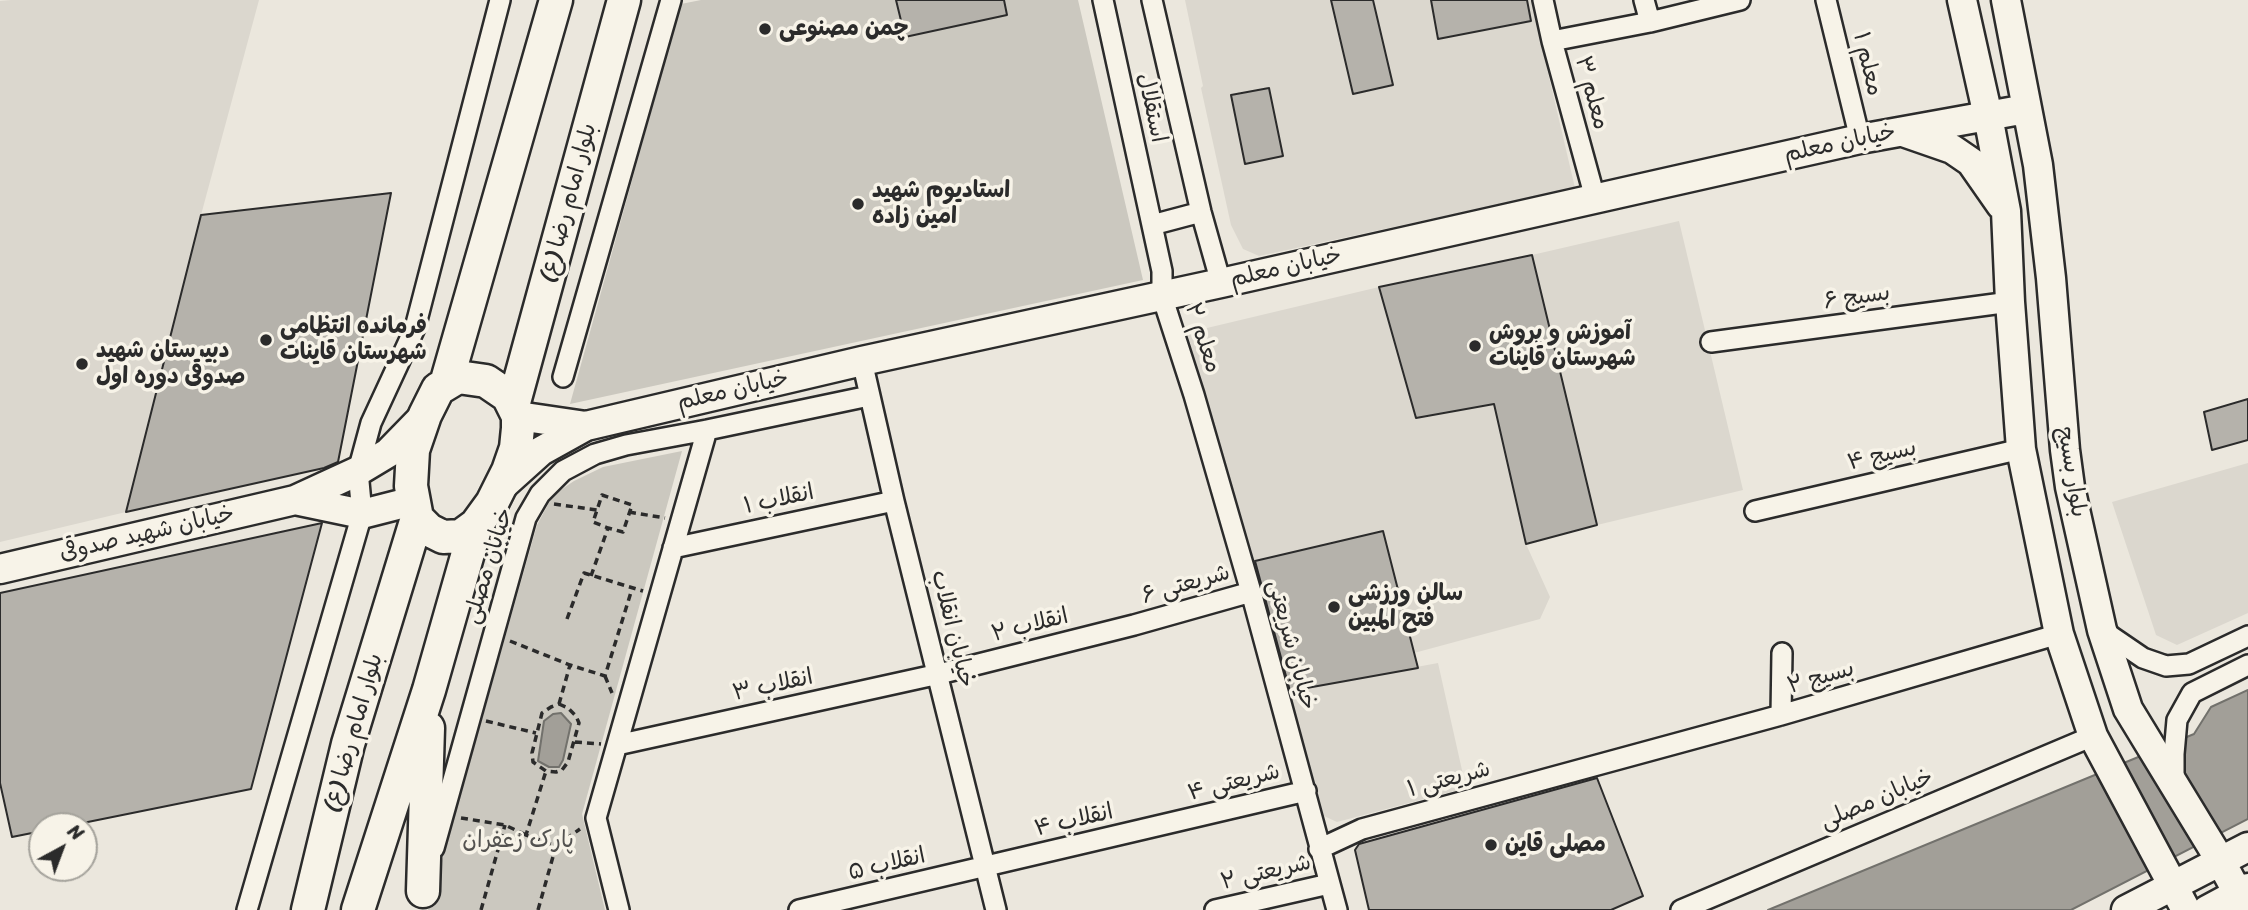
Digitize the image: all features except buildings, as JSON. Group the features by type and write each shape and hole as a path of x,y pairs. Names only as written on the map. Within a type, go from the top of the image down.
{"main road":[{"path":"446,384 556,0"},
{"name":"بلوار امام رضا (ع)","path":"515,411 624,0"},
{"path":"358,910 429,690 477,525 501,487 516,448 515,411 508,396 486,381 458,377 438,390 425,415 413,450 411,486 415,510 429,530 443,537 461,536 477,525"},
{"name":"بلوار امام رضا (ع)","path":"308,910 348,744 415,510"},
{"path":"420,900 429,690"}],"street":[{"path":"247,910 362,514 358,471 371,423 415,328 500,0"},
{"path":"563,377 671,0"},
{"name":"استقلال","path":"1104,0 1162,271 1162,296"},
{"name":"استقلال","path":"1152,0 1201,212 1221,283"},
{"name":"معلم ۳","path":"1542,0 1595,198"},
{"path":"1644,0 1650,22"},
{"path":"1552,41 1650,22 1740,0"},
{"name":"معلم ۱","path":"1826,0 1860,139"},
{"name":"بلوار بسیج","path":"1962,0 2006,211 2021,449 2059,634 2093,736 2180,898"},
{"name":"بلوار بسیج","path":"2006,0 2039,178 2070,487 2102,630 2128,709 2244,897"},
{"name":"خیابان معلم","path":"586,426 862,361 1860,139 2026,109"},
{"path":"1900,131 1952,149 1971,162 2006,211"},
{"path":"1152,225 1201,212"},
{"name":"معلم ۲","path":"1162,296 1194,395"},
{"name":"بسیج ۶","path":"1712,342 2010,302"},
{"name":"خیابان انقلاب","path":"862,361 894,501 996,910"},
{"name":"خیابان شریعتی","path":"1194,395 1306,791 1336,910"},
{"name":"خیابان مصلی","path":"420,900 526,518 540,494 563,471 595,454 626,445 869,396"},
{"path":"515,411 586,426"},
{"path":"295,500 358,471 388,453 425,415"},
{"path":"501,487 541,451 586,426"},
{"path":"619,910 596,818 707,430"},
{"name":"بسیج ۴","path":"1755,511 2021,449"},
{"path":"295,500 362,514 415,510"},
{"name":"خیابان شهید صدوقی","path":"0,569 295,500"},
{"name":"انقلاب ۱","path":"673,548 894,501"},
{"name":"شریعتی ۶","path":"1134,625 1251,592"},
{"name":"انقلاب ۲","path":"939,674 1134,625"},
{"path":"2102,630 2143,657 2166,666 2189,664 2248,636"},
{"name":"بسیج ۲","path":"1595,765 1781,715 2059,634"},
{"path":"1781,715 1782,653"},
{"path":"2204,658 2200,669 2207,680 2212,681"},
{"path":"2174,783 2177,720 2192,693 2248,665"},
{"name":"انقلاب ۳","path":"617,745 939,674"},
{"name":"خیابان مصلی","path":"1681,910 2093,736"},
{"name":"شریعتی ۱","path":"1319,849 1362,829 1595,765"},
{"name":"شریعتی ۴","path":"1174,823 1306,791"},
{"name":"انقلاب ۴","path":"985,867 1174,823"},
{"path":"2126,910 2180,898 2220,860 2248,847"},
{"name":"انقلاب ۵","path":"799,910 985,867"},
{"name":"شریعتی ۲","path":"1214,910 1329,884"},
{"path":"2207,910 2244,897"}],"path":[{"path":"602,495 632,505 629,512 623,532 593,522 602,495"},
{"path":"552,504 597,510"},
{"path":"629,512 681,521"},
{"path":"591,576 608,528"},
{"path":"567,619 583,573 632,589 659,594"},
{"path":"494,635 605,676 632,589"},
{"path":"558,704 570,665"},
{"path":"558,704 568,708 579,723 568,762 562,770 546,771 533,762 532,753 542,713 558,704"},
{"path":"471,717 536,733"},
{"path":"575,742 617,745"},
{"path":"526,835 546,771"},
{"path":"443,815 505,825 556,846"},
{"path":"538,910 556,846 596,818"},
{"path":"481,910 505,825"}],"shaded area":[{"name":"دبیرستان شهید صدوقی دوره اول","path":"259,0 126,512 0,542 0,1"},
{"path":"1185,0 1531,0 1575,188 1259,256 1243,249 1231,225"},
{"path":"1679,221 1743,490 1597,525 1532,255"},
{"path":"1379,287 1416,418 1494,404 1526,544 1550,597 1540,619 1414,653 1383,532 1253,561 1186,333"},
{"path":"2248,463 2248,613 2177,645 2156,635 2112,502"},
{"path":"1438,663 1466,788 1337,822 1324,816 1288,691"},
{"path":"2248,690 2248,819 2071,910 1768,910 2194,734 2211,707"},
{"path":"561,713 571,724 563,760 559,767 549,767 538,761 544,721 553,714"}],"green space":[{"path":"701,0 1078,0 1143,280 570,404 681,4"},
{"name":"پارک زعفران","path":"682,451 582,814 605,910 428,910 537,525 553,495 603,467"}],"place":[{"name":"چمن مصنوعی","path":"765,29"},
{"name":"استادیوم شهید امین زاده","path":"858,204"},
{"name":"فرمانده انتظامی شهرستان قاینات","path":"266,340"},
{"name":"آموزش و پروش شهرستان قاینات","path":"1475,346"},
{"name":"دبیرستان شهید صدوقی دوره اول","path":"82,364"},
{"name":"سالن ورزشی فتح المبین","path":"1334,607"},
{"name":"مصلی قاین","path":"1491,845"}]}
